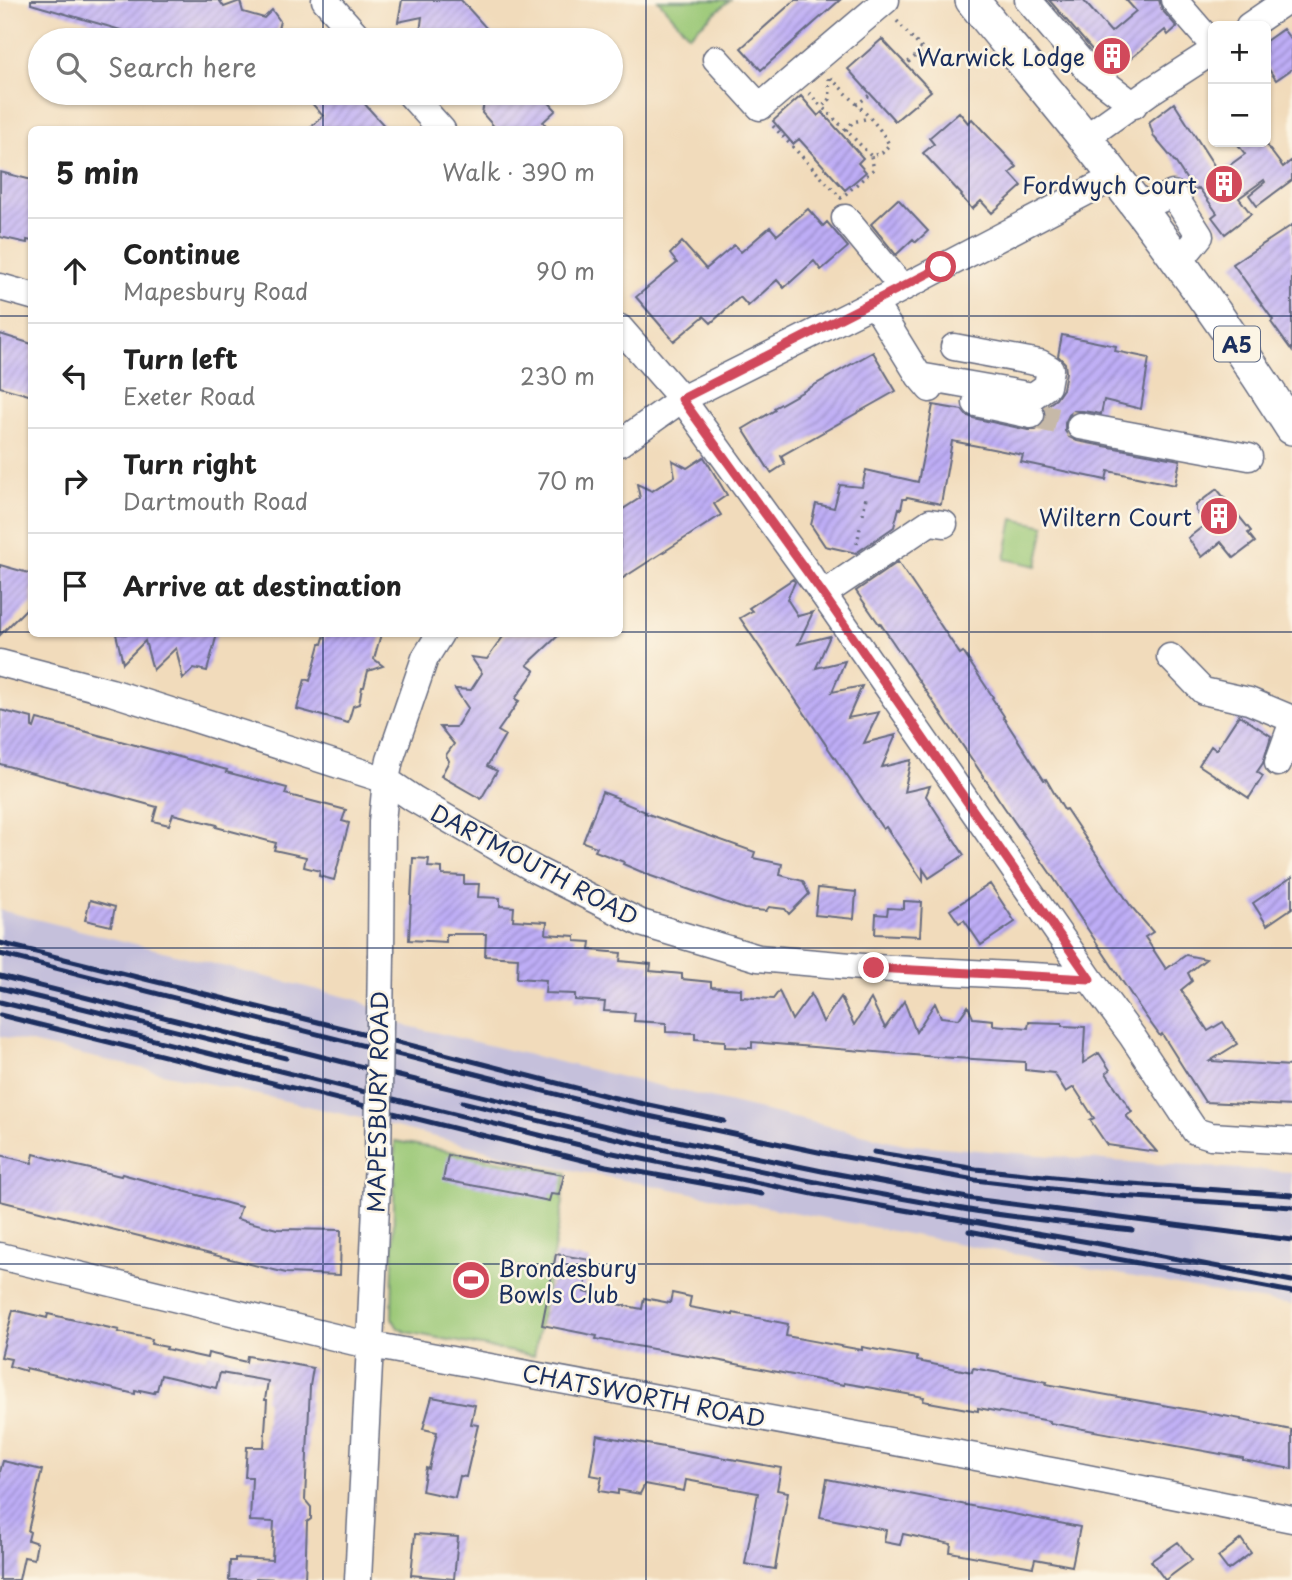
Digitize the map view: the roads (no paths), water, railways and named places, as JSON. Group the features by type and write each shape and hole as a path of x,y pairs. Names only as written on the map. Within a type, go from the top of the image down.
{"main road":[{"name":"A5","path":"972,0 1139,208 1245,356 1292,428"}],"street":[{"path":"325,0 351,28"},
{"path":"1028,0 1089,71 1133,105"},
{"path":"1174,0 1208,39"},
{"path":"1256,21 1287,0"},
{"path":"716,59 760,107 884,2"},
{"path":"1085,138 1151,90 1208,54"},
{"path":"420,105 438,126"},
{"path":"623,441 682,399 874,303 1115,177"},
{"path":"845,218 902,287"},
{"path":"0,288 28,295"},
{"path":"874,303 919,376 932,391 942,396 1031,415"},
{"path":"623,331 682,399 823,594 1132,1036 1195,1131 1211,1136 1292,1141"},
{"path":"919,376 1033,396 1047,386 1050,369 1040,363 954,347"},
{"path":"1080,426 1249,457"},
{"path":"823,594 930,522 944,524"},
{"name":"MAPESBURY ROAD","path":"358,1580 377,1159 381,847 386,779 425,658 438,637"},
{"path":"1170,657 1203,691 1250,701 1292,719"},
{"name":"DARTMOUTH ROAD","path":"0,663 111,692 386,779 414,799 536,870 641,923 758,958 874,968 1090,979"},
{"path":"1278,763 1292,724"},
{"name":"CHATSWORTH ROAD","path":"0,1256 370,1345 1057,1472 1292,1519"}],"tunnel":[{"path":"1031,415 1080,426"}],"railway":[{"path":"0,943 611,1097 724,1121"},
{"path":"0,954 611,1108 823,1153 975,1180 1103,1195 1292,1207"},
{"path":"0,976 610,1127 822,1171 973,1199 1292,1240"},
{"path":"0,988 286,1058"},
{"path":"0,1002 608,1152 818,1195 1100,1244 1292,1281"},
{"path":"0,1015 606,1166 762,1194"},
{"path":"462,1102 651,1147 842,1187 989,1213 1132,1230"},
{"path":"874,1152 976,1169 1103,1182 1292,1195"},
{"path":"969,1231 1292,1292"}],"place":[{"name":"Warwick Lodge","path":"1112,56"},
{"name":"Fordwych Court","path":"1224,184"},
{"name":"Wiltern Court","path":"1219,516"},
{"name":"Brondesbury Bowls Club","path":"471,1280"}]}
